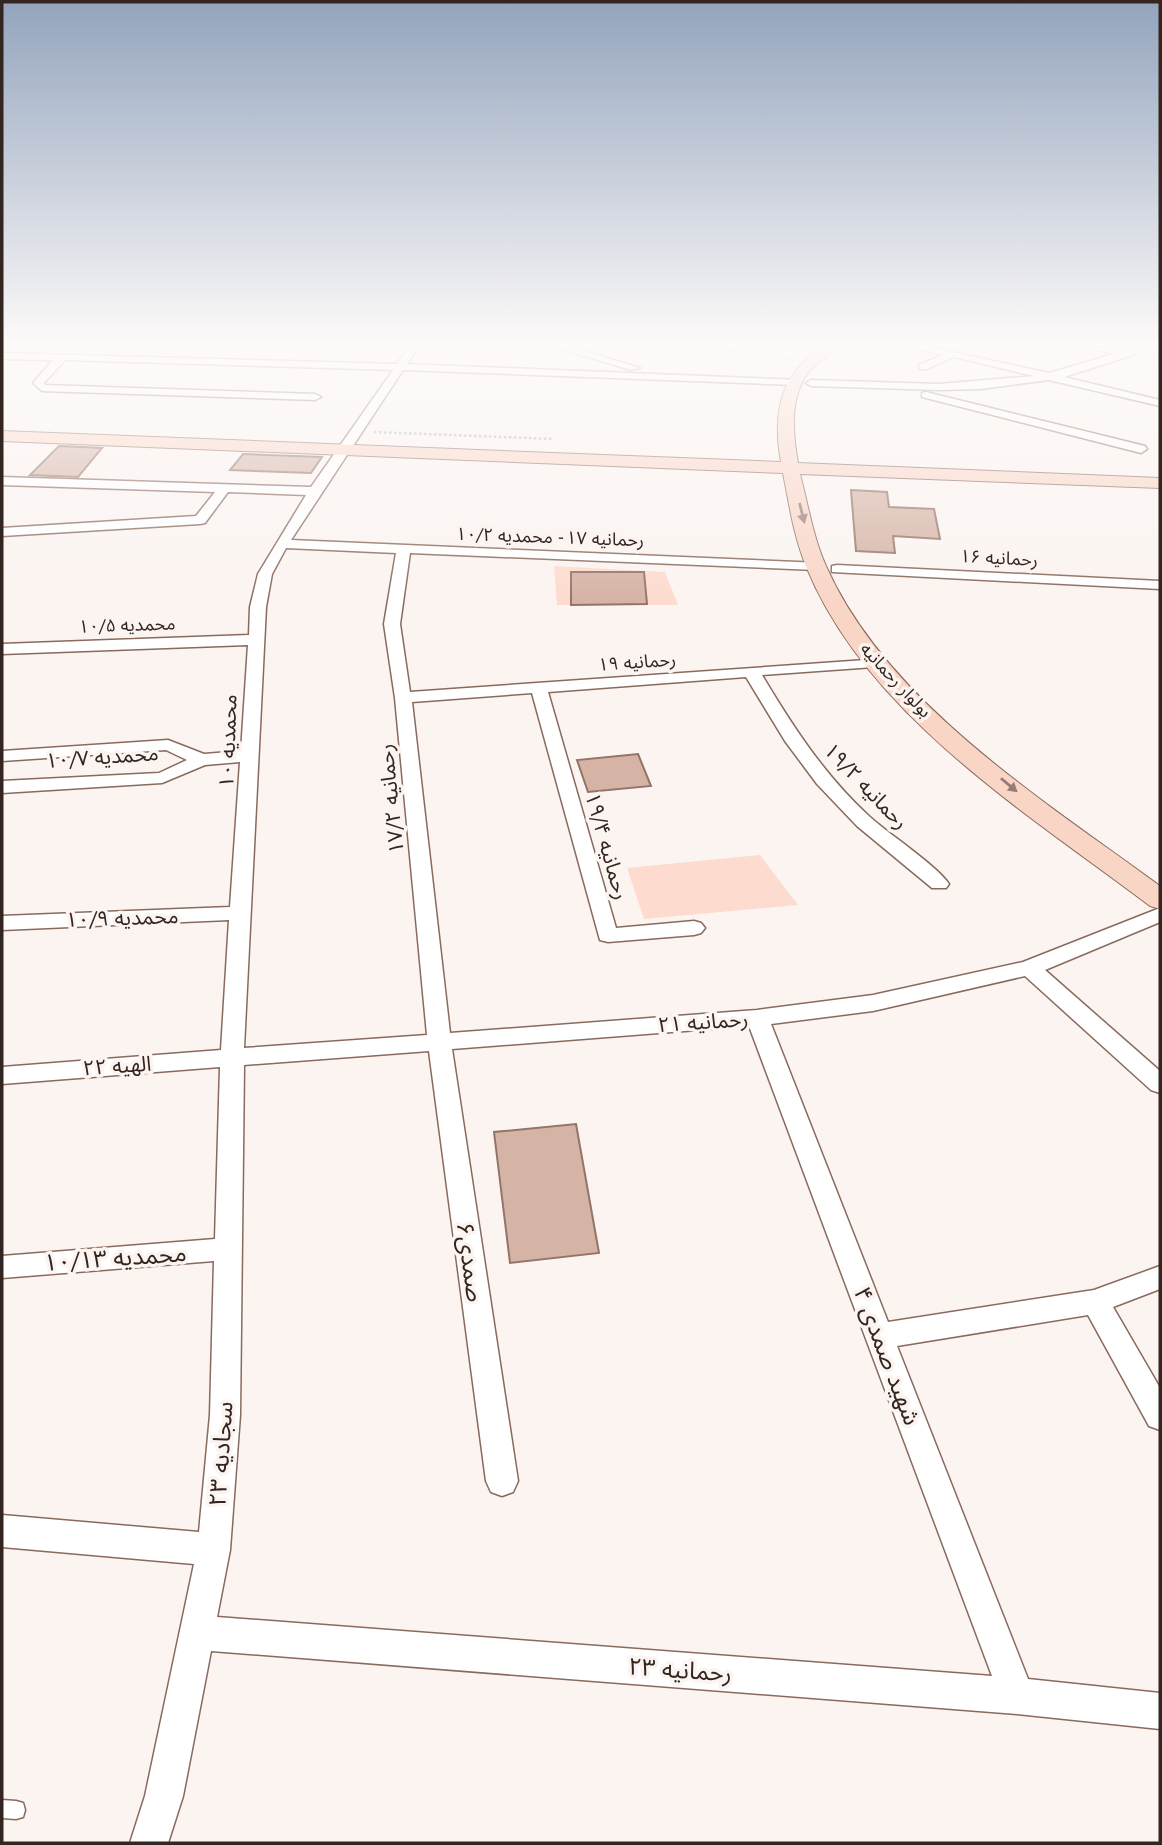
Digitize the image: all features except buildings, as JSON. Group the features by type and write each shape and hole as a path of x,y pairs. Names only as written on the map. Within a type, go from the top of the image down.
{"main road":[{"path":"69,431 348,444 1160,472"},
{"name":"بولوار رحمانیه","path":"792,431 826,541 826,568 842,616 874,662 917,706 1015,790 1160,900"},
{"path":"2,436 348,444"},
{"path":"802,460 1160,483"},
{"name":"بولوار رحمانیه","path":"826,568 871,628 936,702 1034,784 1160,877"}],"street":[{"name":"محمدیه ۱۰","path":"232,1058 251,756 254,640 265,574 315,491 356,431"},
{"path":"1073,431 1141,449"},
{"path":"2,481 315,491"},
{"path":"2,532 200,520 224,489"},
{"name":"رحمانیه ۱۷ - محمدیه ۱۰/۲","path":"282,544 826,568"},
{"name":"رحمانیه ۱۷/۲","path":"403,551 392,624 403,698 439,1042"},
{"name":"رحمانیه ۱۶","path":"826,568 1160,585"},
{"name":"محمدیه ۱۰/۵","path":"2,649 254,640"},
{"name":"رحمانیه ۱۹","path":"403,698 874,662"},
{"name":"رحمانیه ۱۹/۲","path":"752,673 784,728 825,781 894,848 939,884"},
{"name":"رحمانیه ۱۹/۴","path":"539,688 608,935 694,928"},
{"name":"محمدیه ۱۰/۷","path":"2,756 168,745 202,760"},
{"name":"محمدیه ۱۰/۷","path":"2,787 162,778 202,760 251,756"},
{"name":"محمدیه ۱۰/۹","path":"2,923 242,913"},
{"name":"رحمانیه ۲۱","path":"232,1058 757,1018 873,1003 1030,968 1160,914"},
{"path":"1030,968 1160,1084"},
{"name":"شهید صمدی ۴","path":"757,1018 1017,1696"},
{"name":"صمدی۶","path":"439,1042 502,1481"},
{"name":"الهیه ۲۲","path":"2,1075 232,1058"},
{"name":"سجادیه ۲۳","path":"149,1843 164,1796 214,1550 225,1415 232,1058"},
{"name":"محمدیه ۱۰/۱۳","path":"2,1266 229,1249"},
{"path":"880,1336 1095,1301 1160,1277"},
{"path":"1095,1301 1160,1416"},
{"path":"2,1531 214,1550"},
{"name":"رحمانیه ۲۳","path":"198,1633 1017,1696 1160,1711"}],"shaded area":[{"path":"554,566 665,572 678,605 557,605"},
{"path":"760,855 798,905 644,919 627,868"}]}
